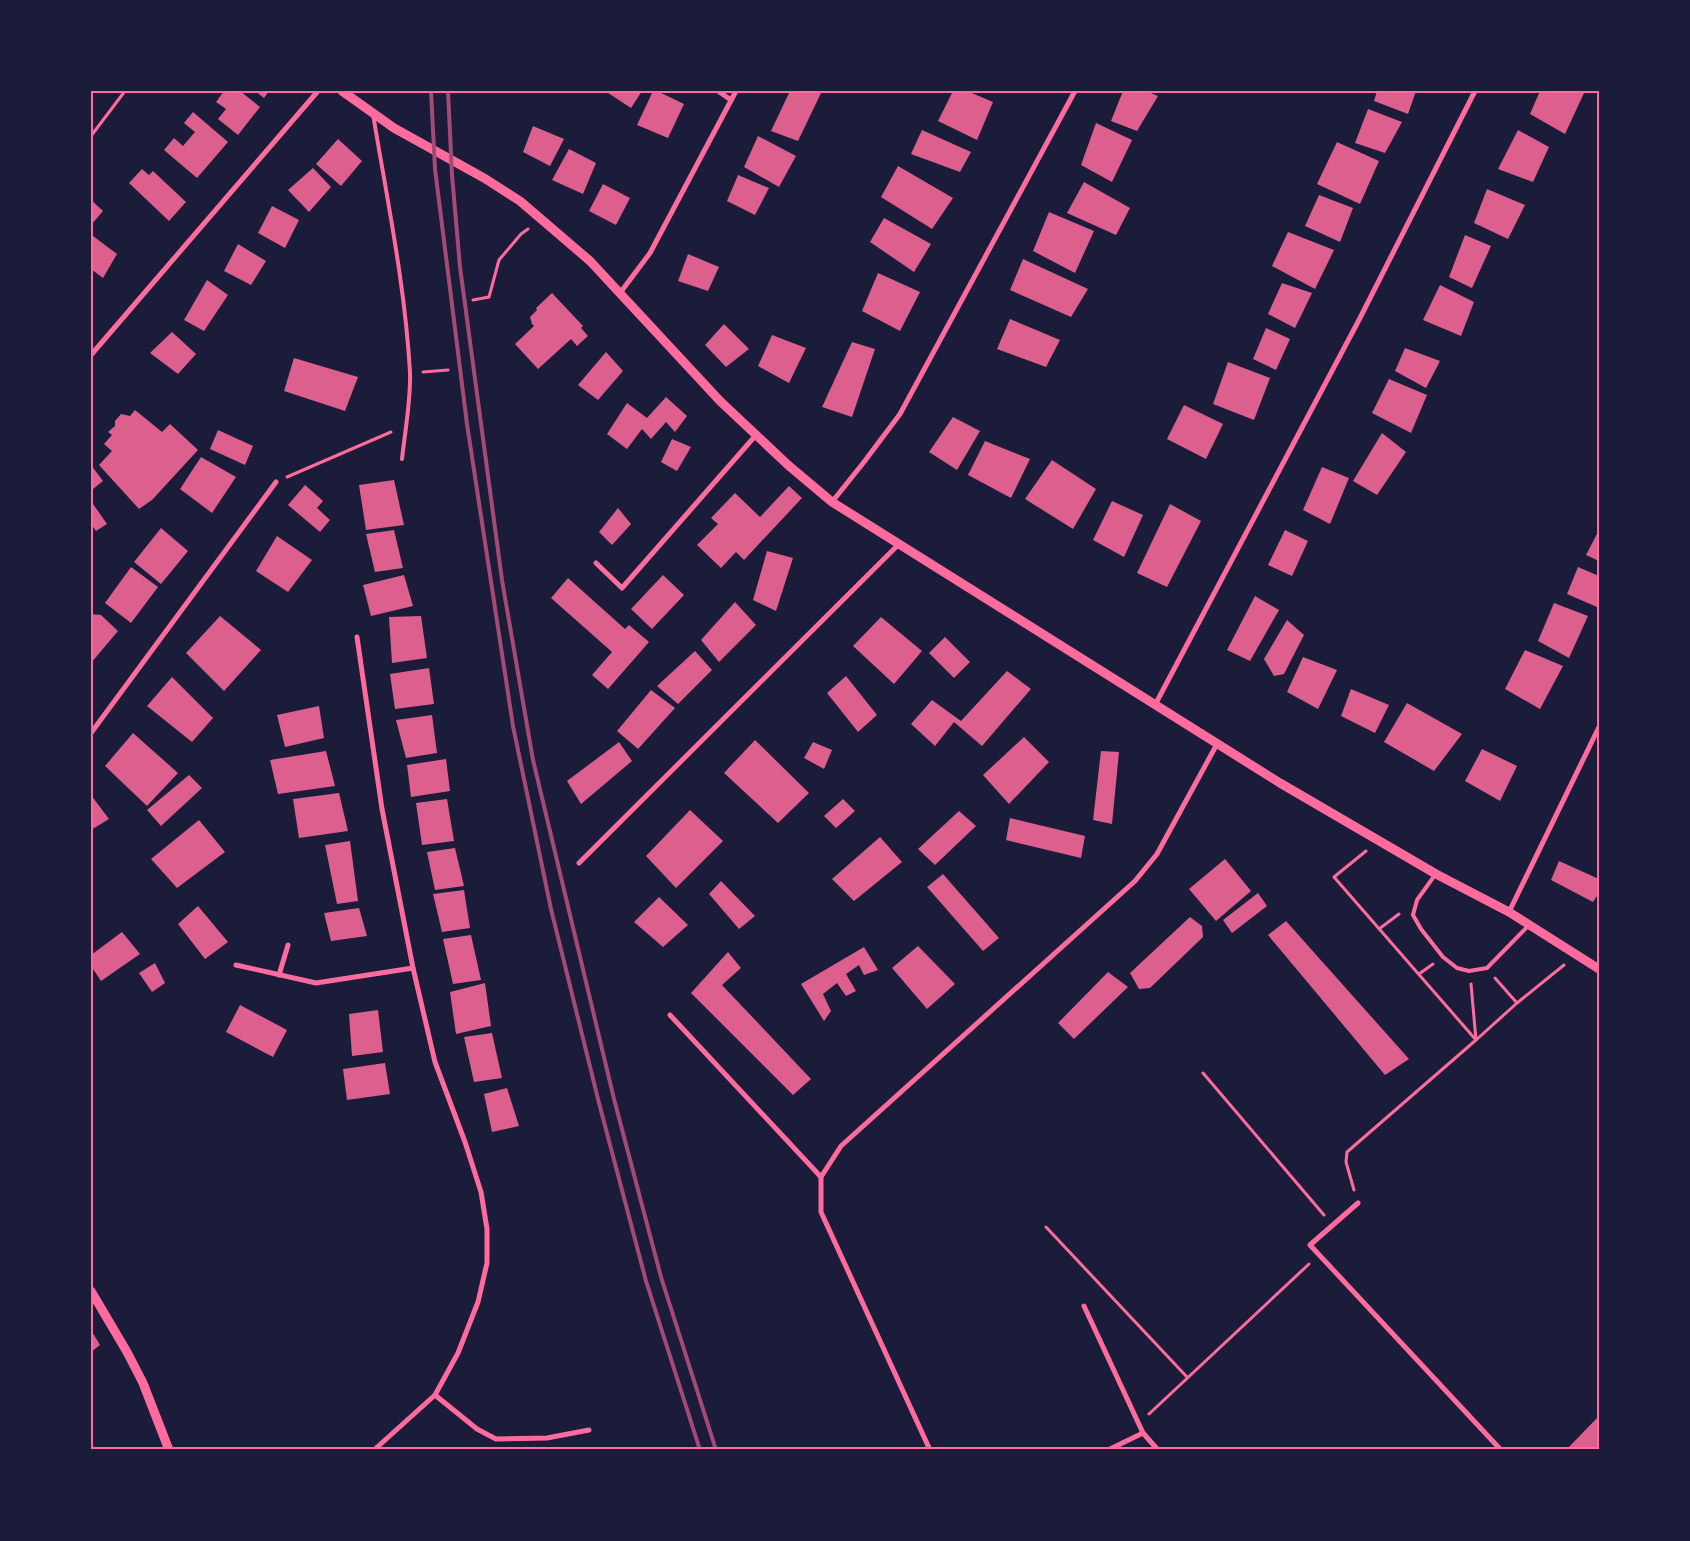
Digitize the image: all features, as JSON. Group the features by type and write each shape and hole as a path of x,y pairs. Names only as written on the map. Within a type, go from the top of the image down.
{"street":[{"path":"91,355 318,91"},
{"path":"342,91 394,128 484,178 520,201 590,261 720,401 788,465 832,502 1280,783 1436,874 1509,912 1599,969"},
{"path":"718,91 731,100"},
{"path":"620,293 650,253 736,91"},
{"path":"832,502 900,414 1076,91"},
{"path":"1155,705 1364,309 1475,91"},
{"path":"596,563 622,588 756,435"},
{"path":"91,733 276,482"},
{"path":"579,863 899,544"},
{"path":"357,636 382,809 413,968 435,1062 465,1142 481,1192 487,1229 487,1263 478,1302 458,1353 435,1395 374,1450"},
{"path":"1509,912 1599,727"},
{"path":"930,1450 821,1212 821,1177 841,1146 1135,881 1157,854 1217,744"},
{"path":"279,975 288,945"},
{"path":"236,965 316,983 413,968"},
{"path":"670,1015 821,1177"},
{"path":"1358,1203 1310,1246 1501,1450"},
{"path":"91,1291 139,1375 169,1450"},
{"path":"1084,1306 1139,1424 1158,1450"},
{"path":"435,1395 477,1429 496,1439 547,1438 589,1430"},
{"path":"1108,1450 1144,1433"}],"lane":[{"path":"373,112 394,241 410,374 402,459"},
{"path":"1436,874 1416,900 1413,915 1421,929 1444,957 1456,968 1469,971 1487,968 1529,925"}],"path":[{"path":"91,136 125,91"},
{"path":"473,300 489,296 499,260 520,234"},
{"path":"410,374 448,370"},
{"path":"276,482 406,426"},
{"path":"1487,968 1517,1003"},
{"path":"1358,1203 1346,1162 1347,1152 1476,1040 1469,971"},
{"path":"1203,1073 1333,1225"},
{"path":"1046,1227 1188,1377"},
{"path":"1139,1424 1319,1256"}],"building":[{"path":"224,91 240,91 260,107 238,135 218,119 226,109 216,102"},
{"path":"255,91 269,91 264,98"},
{"path":"605,91 642,91 631,108"},
{"path":"653,91 657,91 684,104 668,138 637,125"},
{"path":"790,91 822,91 798,141 771,131"},
{"path":"953,91 967,91 993,102 977,140 938,121"},
{"path":"1123,91 1146,91 1158,96 1137,131 1111,121"},
{"path":"1377,91 1416,91 1408,114 1374,101"},
{"path":"1540,91 1585,91 1565,134 1530,114"},
{"path":"1368,109 1402,122 1385,153 1355,143"},
{"path":"193,112 228,142 197,178 164,150 174,138 183,146 195,132 184,123"},
{"path":"1096,123 1132,140 1112,182 1081,165"},
{"path":"533,126 564,139 550,166 523,152"},
{"path":"922,130 971,152 960,172 911,154"},
{"path":"1518,130 1549,147 1533,182 1498,169"},
{"path":"758,136 796,156 779,187 744,167"},
{"path":"338,139 362,161 341,186 316,164"},
{"path":"1337,142 1379,161 1360,204 1317,184"},
{"path":"569,149 596,163 583,194 552,180"},
{"path":"898,166 953,198 932,229 881,197"},
{"path":"313,168 331,187 309,212 288,190"},
{"path":"142,169 149,175 153,171 186,202 169,221 129,183"},
{"path":"738,175 769,188 755,215 727,201"},
{"path":"1084,182 1130,208 1116,235 1067,213"},
{"path":"603,184 630,198 616,225 589,211"},
{"path":"1487,189 1525,205 1508,239 1474,223"},
{"path":"1319,195 1353,208 1340,242 1305,226"},
{"path":"91,200 103,211 91,225"},
{"path":"272,206 299,220 285,248 258,233"},
{"path":"1049,212 1094,231 1075,273 1033,251"},
{"path":"884,218 931,244 914,272 870,242"},
{"path":"1288,232 1334,250 1315,289 1272,266"},
{"path":"1465,235 1491,246 1472,288 1449,277"},
{"path":"93,236 117,254 103,278 91,269 91,238"},
{"path":"238,244 266,261 251,285 224,271"},
{"path":"688,254 719,267 708,291 678,281"},
{"path":"1023,259 1088,289 1071,317 1010,290"},
{"path":"878,273 920,292 900,331 862,311"},
{"path":"207,280 228,295 204,331 184,320"},
{"path":"1282,283 1312,293 1295,328 1268,314"},
{"path":"1440,285 1474,302 1461,336 1423,320"},
{"path":"552,293 583,326 581,328 588,336 577,346 571,339 538,369 515,344 534,326 530,317 537,310 536,308"},
{"path":"1010,319 1060,340 1046,367 997,349"},
{"path":"724,324 749,349 726,367 705,345"},
{"path":"1266,328 1290,339 1276,370 1253,359"},
{"path":"172,332 196,354 178,374 150,353"},
{"path":"772,335 806,348 789,383 758,366"},
{"path":"852,342 875,349 852,417 822,407"},
{"path":"1405,348 1440,361 1426,388 1395,371"},
{"path":"606,352 623,371 598,400 578,385"},
{"path":"294,358 358,377 345,411 284,391"},
{"path":"1228,362 1270,378 1254,420 1213,404"},
{"path":"1389,379 1427,395 1411,433 1372,413"},
{"path":"666,397 687,416 675,432 666,422 651,439 642,429 627,449 607,434 627,403 647,418"},
{"path":"1184,405 1223,424 1206,459 1167,439"},
{"path":"135,410 162,432 170,424 198,450 152,500 139,509 99,465 112,451 104,444 112,435 108,432 115,426 115,421 121,414 130,416"},
{"path":"953,417 980,431 957,470 929,452"},
{"path":"218,430 253,446 245,465 210,449"},
{"path":"1382,433 1406,452 1377,495 1353,481"},
{"path":"672,439 691,447 677,471 661,462"},
{"path":"985,441 1030,459 1011,498 968,475"},
{"path":"201,457 236,477 212,513 180,489"},
{"path":"1052,460 1096,489 1073,529 1025,499"},
{"path":"91,465 103,481 93,489 91,487"},
{"path":"1322,467 1349,478 1330,524 1303,510"},
{"path":"394,480 404,525 366,530 359,485"},
{"path":"305,485 323,501 317,508 330,520 320,532 288,505"},
{"path":"789,486 802,498 744,560 736,552 721,568 697,545 718,524 711,518 735,493 760,517"},
{"path":"91,501 107,524 96,531 91,524"},
{"path":"1112,501 1143,515 1124,557 1093,540"},
{"path":"1170,504 1201,521 1167,587 1137,573"},
{"path":"618,508 631,524 612,545 599,532"},
{"path":"161,528 188,551 161,584 134,562"},
{"path":"394,530 403,568 375,572 366,534"},
{"path":"1285,530 1308,541 1292,576 1268,565"},
{"path":"1599,530 1599,561 1586,555"},
{"path":"277,536 312,560 288,592 256,571"},
{"path":"767,551 793,558 776,611 753,600"},
{"path":"131,567 158,587 131,623 105,603"},
{"path":"1578,567 1599,576 1597,607 1567,594"},
{"path":"404,575 413,606 371,616 363,585"},
{"path":"663,575 684,595 652,629 631,609"},
{"path":"568,578 625,629 629,625 649,642 608,689 592,675 612,652 551,598"},
{"path":"1255,596 1279,610 1250,661 1227,650"},
{"path":"735,602 756,625 719,662 701,640"},
{"path":"1554,603 1588,616 1569,658 1538,641"},
{"path":"91,614 101,615 118,631 91,663"},
{"path":"220,616 261,650 224,691 186,653"},
{"path":"421,616 427,658 392,663 389,617"},
{"path":"881,617 922,651 894,684 853,646"},
{"path":"1287,620 1304,635 1284,674 1274,676 1264,659"},
{"path":"945,637 970,662 954,678 929,653"},
{"path":"1525,650 1563,666 1540,709 1505,689"},
{"path":"695,651 712,670 678,704 657,686"},
{"path":"1303,657 1337,670 1318,709 1287,692"},
{"path":"429,668 434,704 395,709 390,674"},
{"path":"1007,671 1031,689 982,746 954,722 935,746 911,724 932,700 961,721"},
{"path":"846,676 877,715 858,732 827,693"},
{"path":"172,677 213,718 192,742 147,706"},
{"path":"1351,689 1389,705 1375,733 1341,716"},
{"path":"651,690 675,708 638,749 617,731"},
{"path":"1407,703 1462,734 1434,771 1384,742"},
{"path":"319,706 324,738 285,747 277,715"},
{"path":"432,715 437,753 406,758 396,720"},
{"path":"133,733 178,773 147,806 105,766"},
{"path":"1024,737 1049,762 1009,804 983,775"},
{"path":"755,740 809,793 778,823 724,773"},
{"path":"619,742 632,761 581,804 567,781"},
{"path":"813,742 832,750 824,769 804,758"},
{"path":"1482,749 1517,766 1500,801 1465,781"},
{"path":"326,751 335,786 278,794 270,760"},
{"path":"1101,751 1119,752 1112,824 1093,820"},
{"path":"446,759 450,791 411,797 407,765"},
{"path":"189,775 202,788 161,826 147,810"},
{"path":"339,793 348,831 299,838 293,799"},
{"path":"91,795 109,819 91,830"},
{"path":"447,799 454,841 422,845 416,803"},
{"path":"843,799 855,811 836,828 824,816"},
{"path":"690,810 723,841 676,888 646,856"},
{"path":"959,811 976,826 935,865 918,849"},
{"path":"1010,818 1085,836 1081,858 1006,840"},
{"path":"199,820 225,852 177,888 151,859"},
{"path":"880,837 902,862 854,901 832,879"},
{"path":"350,841 358,901 337,904 325,845"},
{"path":"455,848 464,886 435,890 427,852"},
{"path":"1225,859 1251,891 1216,921 1189,889"},
{"path":"1559,861 1599,879 1599,893 1593,902 1551,880"},
{"path":"943,874 999,938 983,951 927,887"},
{"path":"721,881 755,916 739,929 709,894"},
{"path":"464,890 470,928 442,932 433,894"},
{"path":"1258,893 1267,906 1232,933 1223,920"},
{"path":"659,897 688,925 663,947 634,922"},
{"path":"198,906 228,942 205,959 178,924"},
{"path":"359,908 367,936 331,941 324,913"},
{"path":"1190,917 1202,926 1203,937 1150,988 1139,989 1130,973"},
{"path":"1286,921 1409,1059 1385,1075 1268,935"},
{"path":"122,932 140,954 101,981 91,966 91,955"},
{"path":"471,935 481,980 453,984 443,939"},
{"path":"918,946 955,984 927,1009 892,968"},
{"path":"864,947 878,970 864,975 859,965 846,974 856,991 846,996 837,983 823,994 831,1011 824,1021 801,984"},
{"path":"728,952 741,968 722,985 811,1079 793,1095 691,993"},
{"path":"155,963 165,983 152,992 139,973"},
{"path":"1108,972 1128,987 1074,1039 1058,1023"},
{"path":"485,983 491,1026 456,1034 450,992"},
{"path":"240,1005 287,1030 273,1057 226,1032"},
{"path":"378,1010 383,1052 352,1056 349,1014"},
{"path":"492,1033 502,1078 474,1082 464,1037"},
{"path":"385,1063 390,1094 347,1100 343,1069"},
{"path":"507,1088 519,1126 492,1132 484,1094"},
{"path":"91,1330 100,1345 91,1352"},
{"path":"1599,1416 1599,1450 1566,1450"}],"railway":[{"path":"431,91 435,169 467,424 513,726 551,909 599,1103 646,1281 700,1450"},
{"path":"448,91 452,175 460,267 502,580 533,760 614,1099 661,1277 716,1450"}]}
